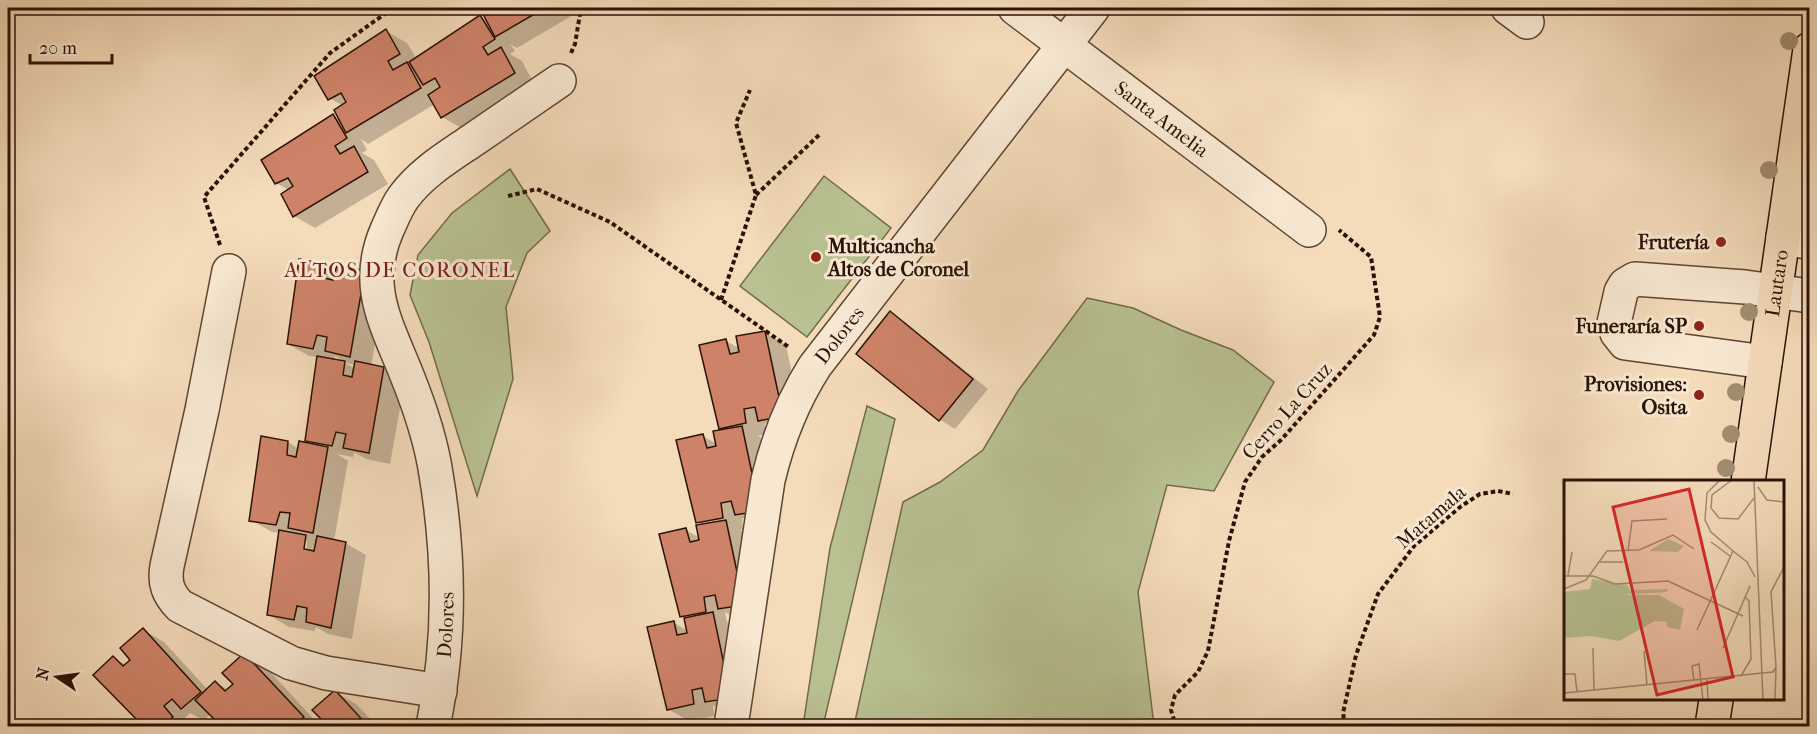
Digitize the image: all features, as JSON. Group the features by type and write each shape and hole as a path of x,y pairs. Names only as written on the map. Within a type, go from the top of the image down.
{"main road":[{"name":"Lautaro","path":"1748,480 1776,291 1796,240 1809,49"},
{"path":"1712,726 1716,701"}],"street":[{"name":"Santa Amelia","path":"1015,8 1309,230"},
{"name":"Dolores","path":"731,726 768,480 775,449 799,392 815,366 1093,8"},
{"name":"Dolores","path":"433,726 440,691 447,620 446,546 442,508 436,470 416,397 379,305 377,269 380,246 404,196 422,176 559,81"},
{"path":"229,271 202,410 167,566 168,590 180,606 291,663 326,672 440,691"},
{"path":"1765,362 1625,344 1617,333 1614,323 1621,292 1625,285 1635,279 1809,296"}],"path":[{"path":"229,271 204,197 330,53 393,8"},
{"path":"559,81 575,44 581,8"},
{"path":"750,90 736,123 756,195"},
{"path":"721,300 756,195 819,135"},
{"path":"508,196 537,189 610,222 815,366"},
{"name":"Cerro La Cruz","path":"1179,726 1175,723 1171,710 1175,695 1198,672 1208,651 1229,541 1245,482 1262,457 1281,440 1374,334 1380,317 1371,257 1328,220 1309,230"},
{"name":"Matamala","path":"1346,726 1343,713 1356,655 1378,594 1414,546 1460,507 1480,494 1498,491 1513,494"}],"green space":[{"path":"510,169 550,231 527,253 506,307 513,379 477,496 429,342 410,295 418,255 452,213"},
{"name":"Multicancha Altos de Coronel","path":"824,176 891,228 807,337 740,286"},
{"path":"1087,298 1133,308 1233,350 1274,382 1214,491 1167,485 1138,592 1154,726 854,726 903,502 940,482 983,450 1018,391"},
{"path":"867,406 895,419 823,726 803,726 830,548"}],"building":[{"path":"494,8 545,8 495,37 483,14"},
{"path":"480,15 495,39 483,47 488,55 501,47 515,73 441,118 428,95 440,87 435,78 423,85 409,62"},
{"path":"386,29 400,54 388,61 393,70 407,62 421,88 346,133 334,110 346,102 341,93 328,100 314,76"},
{"path":"333,114 347,138 335,146 340,154 354,146 368,172 293,217 281,194 293,186 288,178 275,184 261,160"},
{"path":"299,259 326,264 324,278 333,280 337,265 365,271 350,357 325,351 327,337 317,335 313,349 287,344"},
{"path":"890,311 973,379 939,421 856,354"},
{"path":"765,331 783,416 758,421 755,407 744,409 746,423 719,429 699,345 726,339 730,354 739,352 736,336"},
{"path":"317,356 345,361 343,375 352,377 355,361 384,367 369,453 343,448 346,434 336,432 332,446 305,441"},
{"path":"742,426 760,511 735,515 731,501 721,503 723,518 696,523 676,440 703,434 707,448 716,446 713,431"},
{"path":"261,436 288,441 287,455 296,457 299,441 328,447 313,533 288,528 290,513 280,512 276,525 249,521"},
{"path":"726,520 744,605 718,609 715,595 704,597 706,612 680,617 659,534 686,528 690,542 699,540 696,525"},
{"path":"279,530 306,535 304,549 314,551 317,536 346,542 331,628 306,622 307,608 297,606 294,620 267,615"},
{"path":"713,612 731,698 705,702 702,688 692,690 694,704 667,710 647,627 674,621 677,635 687,633 684,618"},
{"path":"143,628 201,692 181,709 172,699 164,706 173,717 163,726 143,726 93,675 113,656 123,666 130,660 120,648"},
{"path":"244,653 304,717 293,726 274,724 271,726 221,726 195,700 215,681 225,691 233,684 222,673"},
{"path":"335,690 368,726 317,726 323,721 312,710"}],"place":[{"name":"Frutería","path":"1721,242"},
{"name":"Multicancha Altos de Coronel","path":"816,257"},
{"name":"Funeraría SP","path":"1699,326"},
{"name":"Provisiones: Osita","path":"1699,395"}],"district":[{"name":"ALTOS DE CORONEL","path":"400,270"}]}
